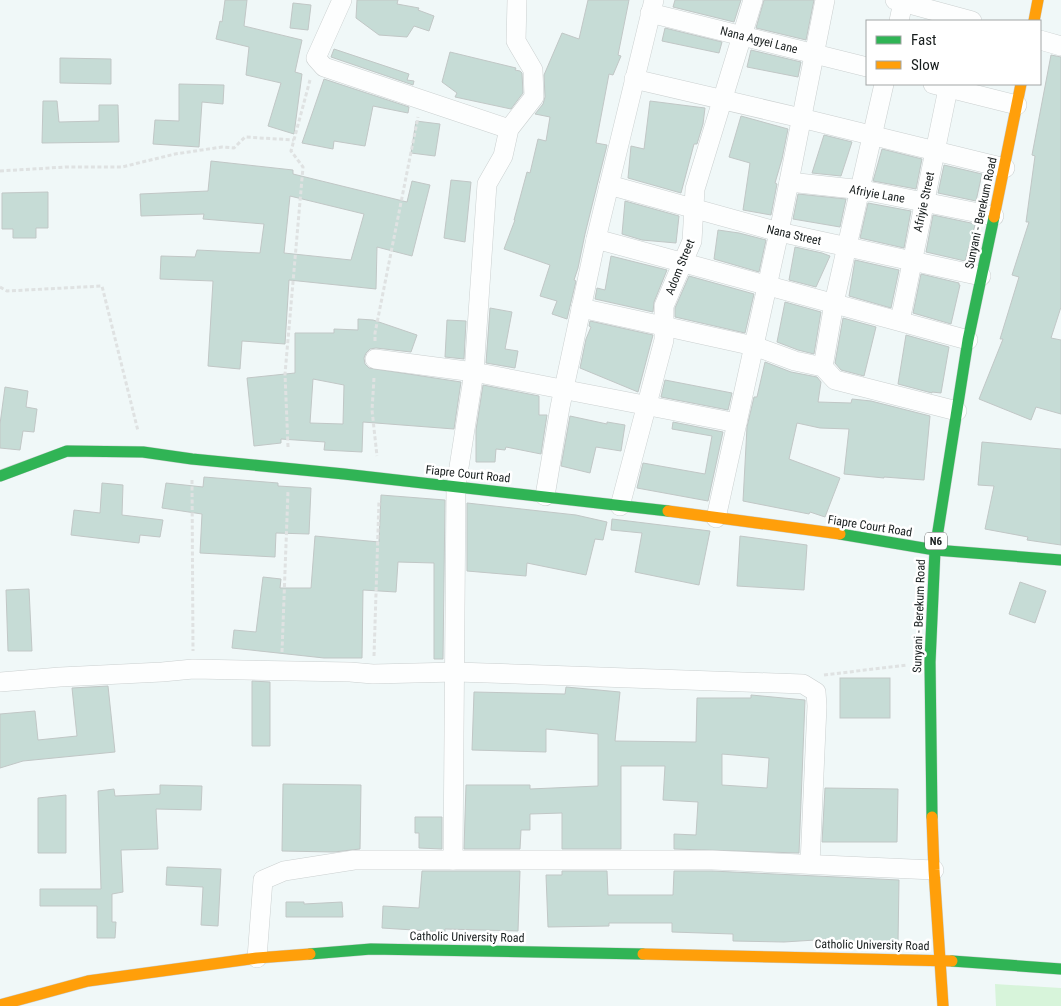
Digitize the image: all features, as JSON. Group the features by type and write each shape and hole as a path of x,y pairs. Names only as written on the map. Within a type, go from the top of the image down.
{"street":[{"path":"342,0 316,58 324,67 509,129"},
{"path":"453,860 456,486 474,372 487,184 503,156 509,129 534,97 533,70 516,41 518,0"},
{"name":"Adom Street","path":"620,506 664,340 664,306 692,241 695,189 753,0"},
{"path":"716,518 779,232 825,0"},
{"path":"1034,20 1038,0"},
{"path":"899,20 899,1 965,20"},
{"path":"545,496 564,390 596,239 652,6"},
{"name":"Nana Agyei Lane","path":"652,6 742,36 866,67"},
{"path":"1041,40 1061,46"},
{"path":"634,79 1005,168"},
{"path":"822,367 834,303 884,85"},
{"path":"943,85 1017,105"},
{"name":"Afriyie Street","path":"900,321 935,151 943,85"},
{"name":"Sunyani - Berekum Road","path":"944,1006 934,870 930,662 935,550 968,340 1021,85"},
{"name":"Afriyie Lane","path":"789,182 860,189 994,216"},
{"name":"Nana Street","path":"608,185 779,232 981,276"},
{"path":"596,239 968,340"},
{"path":"581,308 754,346 794,361 822,367 834,380 957,411"},
{"path":"375,359 474,372 737,423"},
{"name":"Fiapre Court Road","path":"0,476 67,452 144,452 192,459 545,496 862,538 935,550 1061,560"},
{"path":"0,682 193,669 373,674 456,672 803,684 816,692 817,706 810,864"},
{"path":"257,958 262,880 284,871 354,860 712,860 934,870"},
{"name":"Catholic University Road","path":"0,1005 88,981 257,958 371,949 940,960 1061,969"}],"path":[{"path":"280,670 289,469 285,374 303,167 292,151 316,58"},
{"path":"373,674 380,478 372,410 375,333 421,99"},
{"path":"0,171 66,167 122,167 175,154 222,147 234,148 245,137 294,140"},
{"path":"0,288 7,290 102,286 144,452"},
{"path":"192,459 193,669"},
{"path":"803,684 824,675 930,662"}],"green space":[{"path":"995,984 1061,988 1061,1006 996,1006"}],"building":[{"path":"225,0 247,0 244,26 302,40 295,72 302,74 294,134 268,126 281,83 246,75 249,47 216,39 220,21 222,22"},
{"path":"357,0 398,0 397,4 419,8 418,10 434,16 429,31 414,26 407,37 379,35 356,18"},
{"path":"588,0 629,0 618,55 621,56 613,75 609,74 596,143 607,145 574,280 576,281 567,319 552,314 557,301 540,296 550,265 504,249 515,220 527,172 530,173 538,139 546,141 550,117 535,114 543,104 545,97 544,75 562,33 579,39"},
{"path":"675,0 741,0 734,22 673,7"},
{"path":"764,0 814,0 806,40 756,28"},
{"path":"293,3 311,5 308,30 290,28"},
{"path":"665,28 722,42 719,53 662,41"},
{"path":"334,49 409,74 407,80 414,81 413,85 331,57"},
{"path":"751,50 801,62 798,77 747,67"},
{"path":"450,52 516,68 515,70 522,73 523,93 511,109 455,97 457,93 442,82"},
{"path":"1051,55 1061,57 1061,307 1051,338 1061,340 1061,414 1036,407 1031,420 979,399 1003,339 1000,339 1019,277 1012,275 1029,222 1026,222 1035,156 1032,155"},
{"path":"60,58 111,59 111,84 60,83"},
{"path":"324,79 409,107 408,113 373,106 365,146 334,141 333,149 302,143"},
{"path":"179,84 224,85 223,104 202,102 199,147 153,144 155,120 179,121"},
{"path":"43,101 57,101 59,122 99,121 99,105 118,105 119,142 42,143"},
{"path":"650,101 705,108 703,124 697,144 694,144 681,193 628,178 631,146 644,149"},
{"path":"741,116 788,129 775,183 777,184 771,215 743,210 750,163 729,157"},
{"path":"416,121 440,124 435,156 411,153"},
{"path":"824,135 852,142 841,176 812,173"},
{"path":"882,149 922,159 916,189 873,181"},
{"path":"211,161 293,170 293,174 407,202 412,181 430,185 412,256 377,247 376,289 289,280 285,344 242,341 240,369 208,366 213,281 160,279 161,256 195,257 197,250 260,253 264,224 203,219 204,214 141,216 140,194 208,191","holes":["290,196 364,214 351,260 284,253"]},
{"path":"944,165 982,174 976,201 938,193"},
{"path":"451,180 471,182 465,242 444,238"},
{"path":"48,192 48,228 36,228 36,238 13,238 13,229 2,229 2,193"},
{"path":"798,194 846,199 840,227 793,219"},
{"path":"625,201 679,216 676,243 642,240 622,234"},
{"path":"868,203 911,211 904,248 860,238"},
{"path":"933,215 975,225 965,261 926,252"},
{"path":"718,230 766,240 759,272 714,259"},
{"path":"795,247 830,256 816,287 789,280"},
{"path":"611,256 667,270 654,302 653,312 595,299 597,288 605,290"},
{"path":"855,260 899,270 891,308 849,296"},
{"path":"921,274 959,283 951,324 913,313"},
{"path":"689,276 754,294 745,333 675,317 675,308"},
{"path":"785,302 821,312 814,354 777,342"},
{"path":"490,308 512,312 505,349 518,351 515,368 486,363"},
{"path":"843,318 876,327 864,376 841,370 835,363"},
{"path":"358,319 373,320 417,335 411,352 370,349 364,358 365,364 369,368 461,382 454,429 363,422 362,452 324,450 325,442 281,439 281,443 254,446 247,378 295,373 295,333 334,333 334,329 358,330","holes":["313,379 344,385 343,424 310,423"]},
{"path":"447,320 466,321 464,359 445,357"},
{"path":"590,321 653,335 638,392 580,368 586,339 591,327 589,326"},
{"path":"906,335 949,347 941,393 932,393 898,384"},
{"path":"765,362 791,372 817,377 821,382 818,402 851,403 852,399 871,401 930,416 924,480 844,474 849,429 820,428 797,423 789,459 840,478 825,517 810,512 809,514 743,501 747,427 754,397 757,397"},
{"path":"665,380 732,393 728,410 661,397"},
{"path":"483,385 539,396 539,415 547,415 541,454 506,447 505,450 496,449 495,462 476,462 476,430"},
{"path":"5,387 28,391 26,407 37,409 34,432 23,431 20,450 0,448 0,424"},
{"path":"570,416 607,424 607,422 625,425 621,451 596,447 590,473 561,466"},
{"path":"673,422 723,432 708,501 637,488 643,463 705,474 712,436 672,429"},
{"path":"982,442 1061,449 1061,545 1027,540 1028,537 985,529 994,486 978,485"},
{"path":"204,477 278,483 278,486 311,488 309,534 276,533 275,557 200,553 202,514 162,508 166,483 203,487"},
{"path":"102,483 123,485 122,515 163,520 160,537 140,535 139,543 71,535 74,510 100,513"},
{"path":"381,495 445,500 443,659 434,659 434,563 398,562 396,592 363,590 362,658 324,658 232,648 234,630 256,632 263,577 281,579 280,588 311,588 315,536 379,542"},
{"path":"467,503 576,515 607,522 603,540 595,539 586,575 527,563 526,576 467,571"},
{"path":"612,519 710,531 699,585 635,572 642,533 611,530"},
{"path":"740,536 807,545 804,590 737,586"},
{"path":"1020,582 1046,591 1035,623 1009,614"},
{"path":"29,589 32,651 8,651 6,590"},
{"path":"840,678 890,678 890,718 840,718"},
{"path":"252,681 270,682 270,746 252,746"},
{"path":"108,686 115,752 23,761 0,768 0,714 35,711 38,740 77,736 72,688"},
{"path":"566,687 620,692 615,741 696,742 697,698 751,698 751,695 805,700 799,853 674,849 674,834 696,835 698,802 663,800 665,766 621,766 621,849 562,849 562,813 530,814 530,830 521,830 520,849 464,849 466,785 530,785 530,789 598,786 598,734 546,729 546,752 472,750 474,692 565,694","holes":["722,754 769,758 767,788 722,785"]},
{"path":"283,784 361,785 360,849 334,852 282,851"},
{"path":"160,785 202,786 201,810 156,809 158,849 121,850 123,892 112,894 112,922 116,922 115,938 97,938 97,906 40,906 40,889 101,889 98,791 114,789 115,796 160,794"},
{"path":"825,788 898,789 897,842 822,842"},
{"path":"66,795 66,853 38,853 38,798"},
{"path":"415,817 442,817 442,849 419,848 419,833 415,833"},
{"path":"167,867 221,869 218,926 201,925 203,887 166,885"},
{"path":"422,871 520,871 518,931 445,929 445,932 382,928 383,906 419,908"},
{"path":"562,871 607,871 608,895 673,895 674,871 712,871 899,880 898,943 831,941 831,939 784,942 733,941 733,934 672,932 672,923 609,923 609,926 548,927 546,875 562,875"},
{"path":"286,902 304,902 304,904 342,902 343,917 286,917"}],"traffic: fast":[{"path":"932,817 930,662 935,550 968,340 994,217"},
{"path":"0,476 67,451 143,452 668,511"},
{"path":"840,534 935,550 1061,560"},
{"path":"310,954 371,949 643,954"},
{"path":"952,961 1061,969"}],"traffic: slow":[{"path":"1034,20 1038,0"},
{"path":"994,217 1021,85"},
{"path":"668,511 840,534"},
{"path":"932,817 943,1006"},
{"path":"0,1005 88,981 257,958 310,954"},
{"path":"643,954 952,961"}]}
